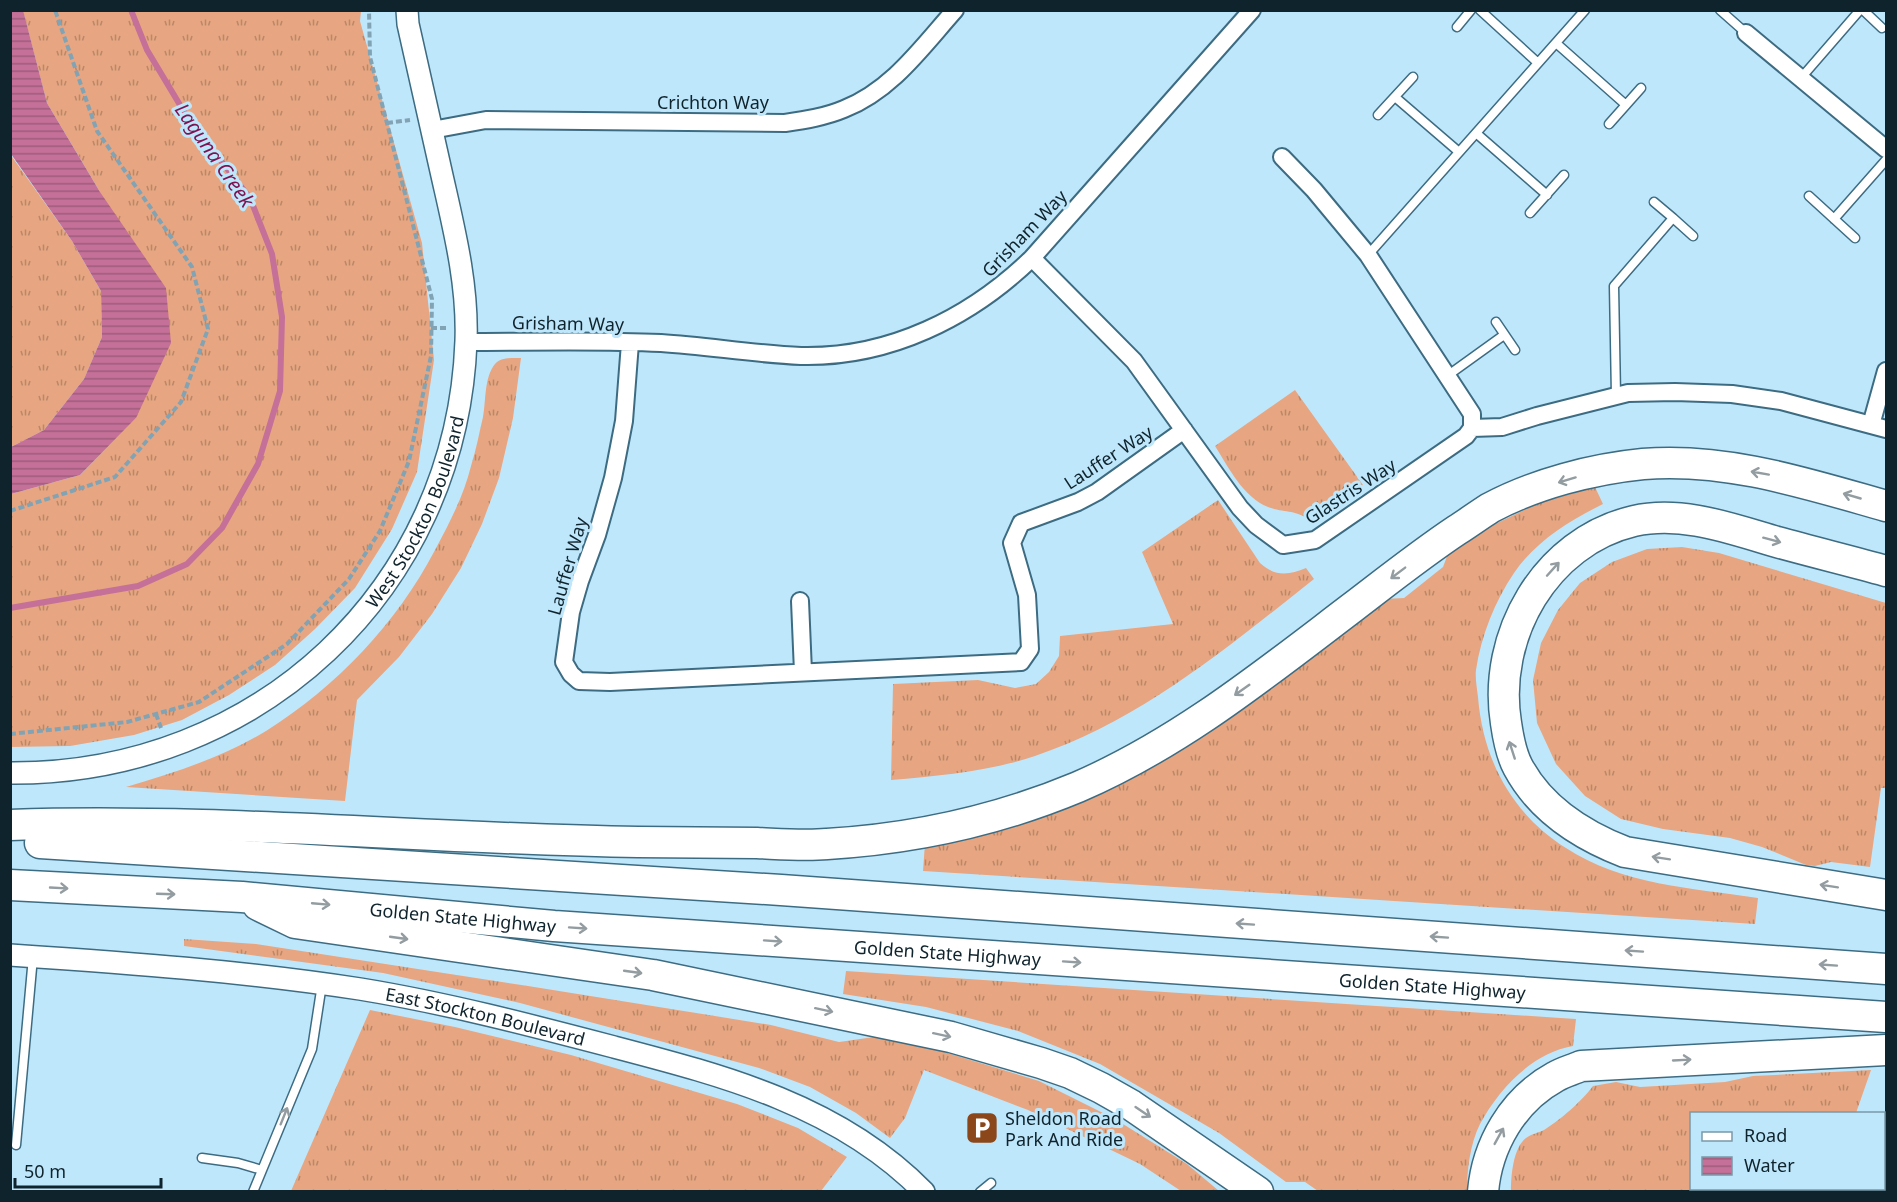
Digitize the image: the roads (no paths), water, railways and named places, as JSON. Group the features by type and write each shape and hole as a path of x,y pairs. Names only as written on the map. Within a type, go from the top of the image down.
{"highway":[{"path":"10,825 241,826 533,840 824,844 886,838 945,828 1019,808 1075,788 1127,764 1191,726 1256,681 1433,546 1490,508 1538,488 1594,472 1644,464 1705,464 1765,474 1887,506"},
{"path":"1887,571 1698,520 1636,520 1606,530 1583,543 1557,564 1538,587 1522,614 1510,642 1505,665 1503,706 1508,736 1517,766 1537,795 1560,818 1594,840 1625,852 1887,895"},
{"path":"10,841 793,891 1887,969"},
{"name":"Golden State Highway","path":"10,885 242,897 554,926 1887,1017"},
{"path":"242,897 296,923 653,975 951,1037 1041,1063 1070,1073 1131,1105 1258,1191"},
{"path":"1483,1191 1485,1169 1495,1141 1508,1119 1530,1095 1554,1077 1581,1066 1887,1050"}],"street":[{"name":"West Stockton Boulevard","path":"10,773 40,774 81,770 142,757 214,730 255,707 293,681 328,651 355,623 384,587 409,547 430,506 446,462 456,425 466,342 460,256 408,24 407,10"},
{"name":"Crichton Way","path":"432,130 486,120 785,123 815,118 845,109 872,95 897,76 955,10"},
{"name":"Grisham Way","path":"466,342 661,343 804,356 845,353 913,337 953,319 989,296 1032,258 1252,10"},
{"path":"1746,33 1887,149"},
{"path":"1282,156 1314,190 1368,255 1472,414 1472,428 1502,428 1537,416 1628,393 1675,392 1732,394 1781,401 1879,427 1887,371"},
{"name":"Glastris Way","path":"1032,258 1134,361 1240,508 1256,525 1283,545 1315,540 1466,436 1472,428"},
{"name":"Lauffer Way","path":"630,343 624,421 613,478 572,612 564,662 571,674 579,681 610,682 1021,662 1030,649 1027,596 1012,543 1021,523 1078,502 1097,492 1184,430"},
{"path":"800,601 803,672"},
{"name":"East Stockton Boulevard","path":"10,956 123,963 322,984 444,1005 512,1021 732,1080 794,1103 845,1131 882,1155 924,1191"}],"lane":[{"path":"1457,27 1471,10"},
{"path":"1480,10 1538,63"},
{"path":"1368,255 1585,10"},
{"path":"1720,10 1746,33"},
{"path":"1801,78 1862,10 1882,28"},
{"path":"1556,43 1626,105"},
{"path":"1378,115 1413,77"},
{"path":"1609,124 1641,88"},
{"path":"1395,97 1459,152"},
{"path":"1476,133 1546,195"},
{"path":"1834,219 1887,160"},
{"path":"1530,213 1564,175"},
{"path":"1809,196 1855,238"},
{"path":"1654,202 1693,236"},
{"path":"1616,396 1614,286 1673,219"},
{"path":"1496,322 1515,350"},
{"path":"1447,376 1504,335"},
{"path":"16,1145 33,957"},
{"path":"253,1191 312,1049 322,984"},
{"path":"202,1158 238,1163 262,1170"},
{"path":"980,1191 991,1183"}],"water":[{"path":"23,10 47,103 100,192 166,288 171,343 136,418 80,475 11,494 11,447 44,430 84,379 102,337 101,291 72,241 11,154 11,11"}],"waterway":[{"name":"Laguna Creek","path":"10,608 138,586 187,564 222,528 258,464 280,391 282,317 272,254 250,198 189,120 147,50 131,10"}],"place":[{"name":"Sheldon Road Park And Ride","path":"982,1128"}]}
